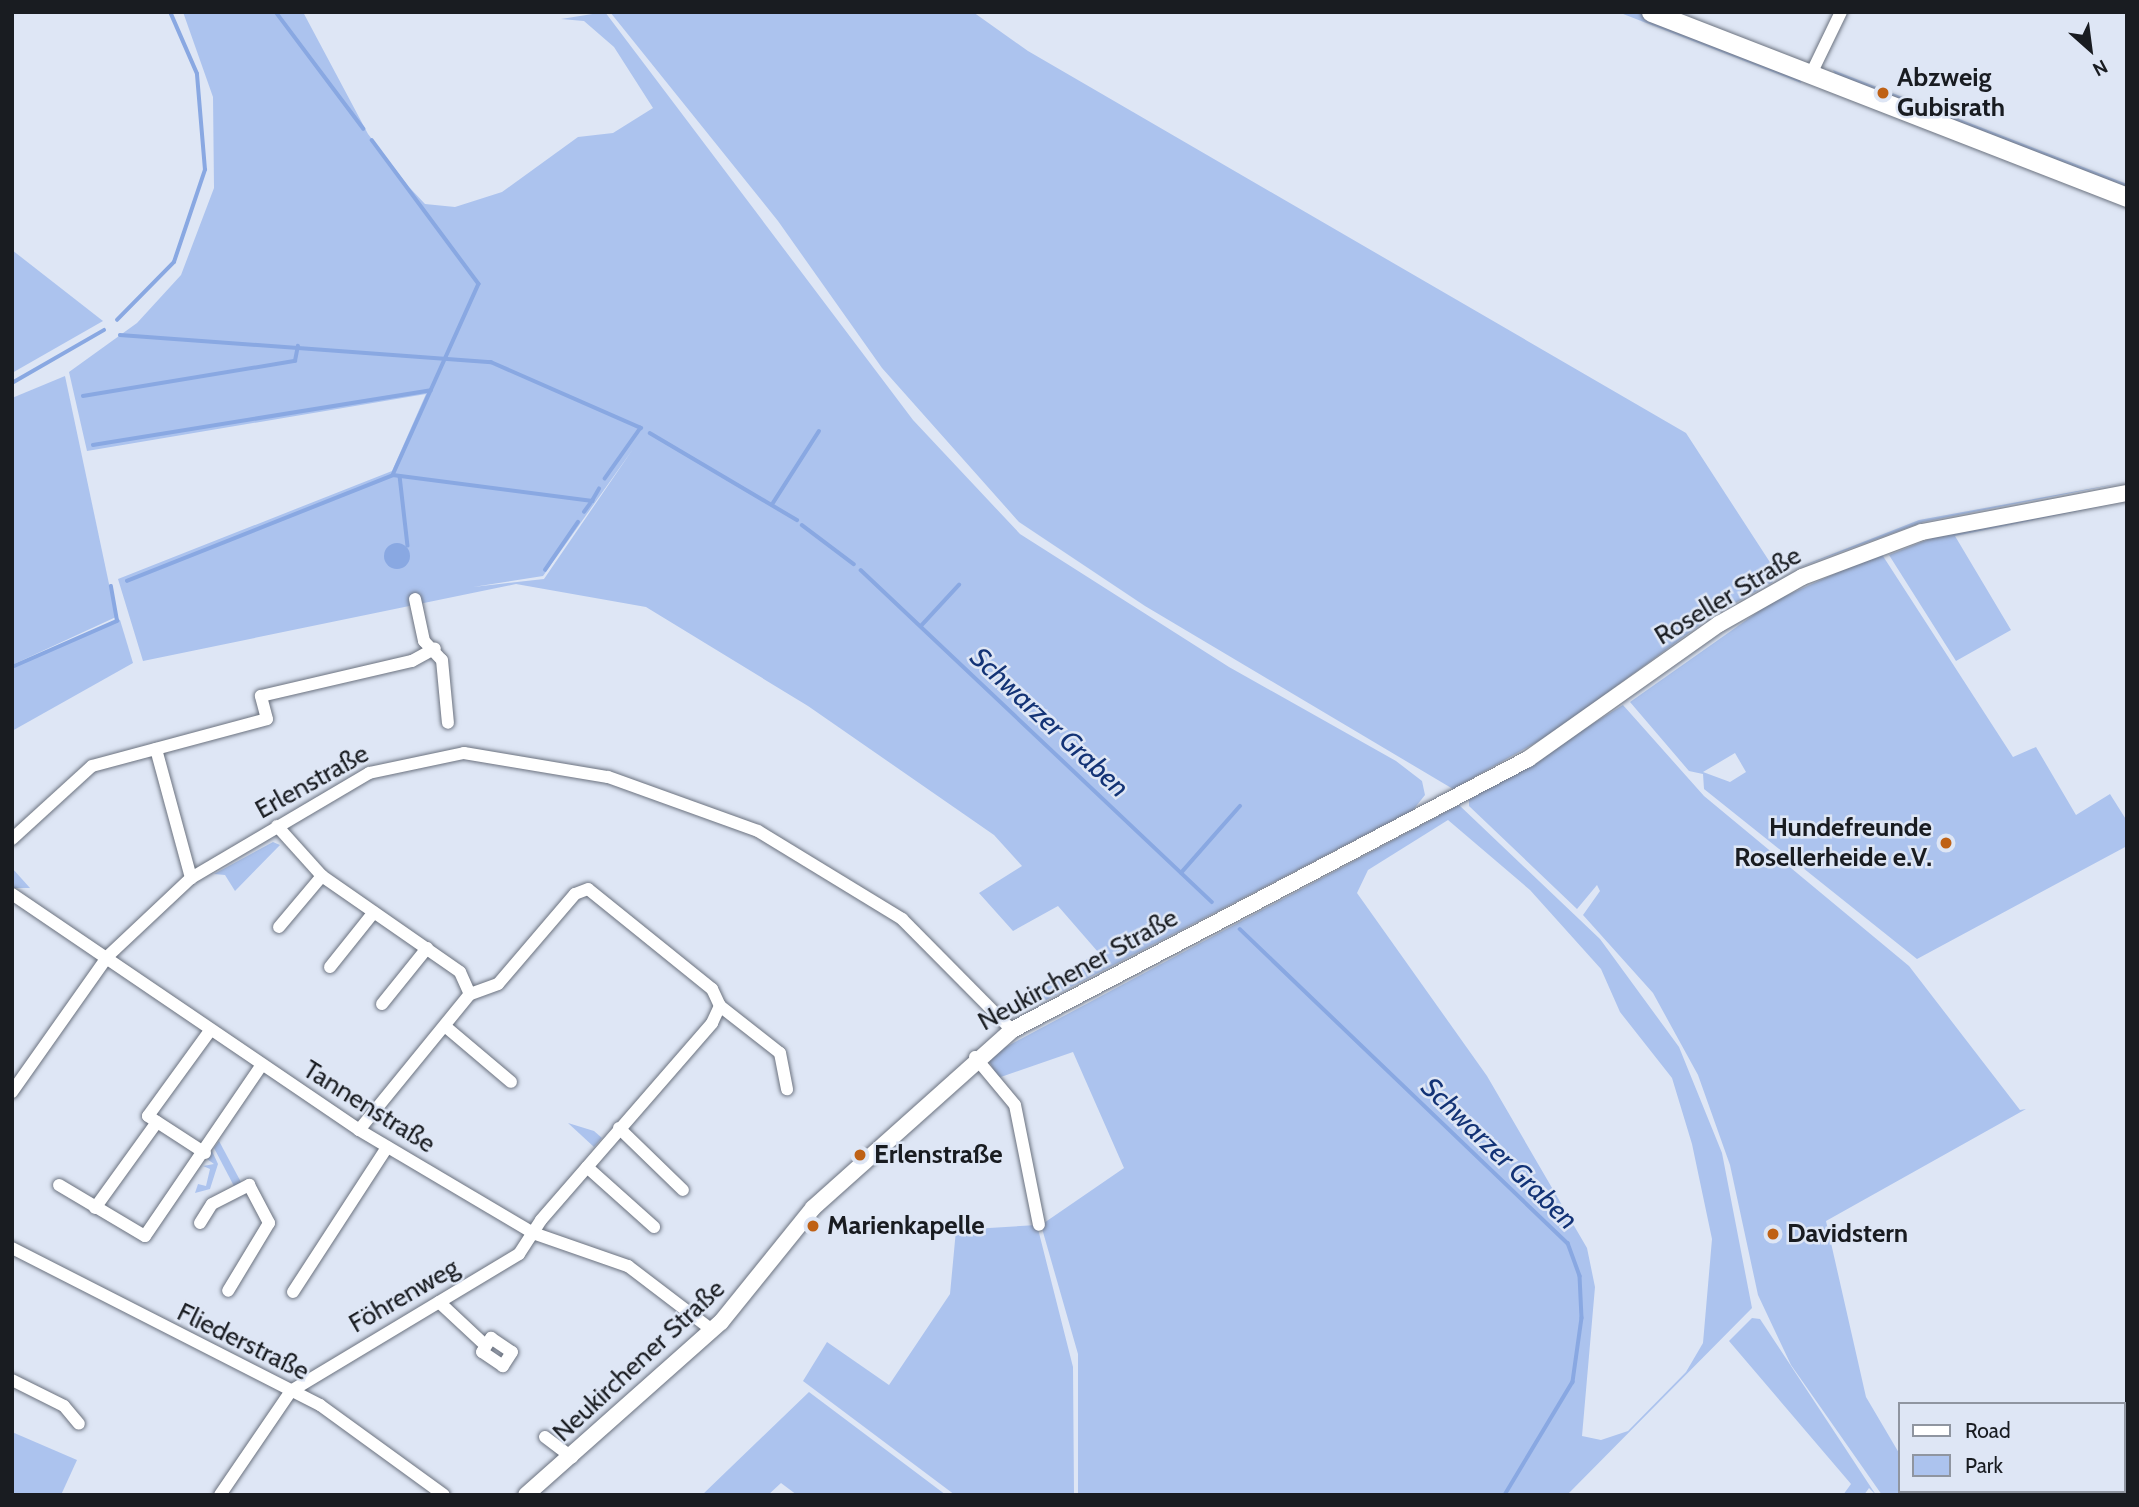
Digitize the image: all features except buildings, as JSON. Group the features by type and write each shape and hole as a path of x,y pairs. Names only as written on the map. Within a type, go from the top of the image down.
{"main road":[{"path":"1651,12 2127,197"}],"street":[{"path":"1811,74 1840,12"},
{"name":"Roseller Straße","path":"1540,751 1719,624 1833,563 1956,523 2127,493"},
{"path":"415,599 424,641 435,648 442,660 448,723"},
{"path":"12,839 92,766 267,719 261,696 412,661 435,648"},
{"path":"156,749 191,877"},
{"name":"Neukirchener Straße","path":"526,1495 712,1330 813,1208 975,1057 1012,1030 1540,751"},
{"name":"Erlenstraße","path":"12,1092 108,956 191,877 369,773 435,757 487,752 608,777 758,831 849,882 924,938 1012,1030"},
{"path":"277,826 322,876 460,972 471,994"},
{"path":"279,927 322,876"},
{"path":"359,1130 471,994 498,984 575,894 588,889 599,894 712,989 719,1009 780,1053 787,1089"},
{"name":"Tannenstraße","path":"14,895 108,956 209,1032 359,1130 533,1233 628,1266 712,1330"},
{"path":"330,967 374,912"},
{"path":"382,1004 427,948"},
{"name":"Föhrenweg","path":"291,1391 516,1257 719,1009"},
{"path":"446,1027 511,1083"},
{"path":"205,1153 148,1116 209,1032"},
{"path":"975,1057 1015,1105 1039,1225"},
{"path":"59,1185 145,1236 205,1153 261,1066"},
{"path":"95,1208 157,1122"},
{"path":"619,1128 683,1190"},
{"path":"293,1292 387,1147"},
{"path":"587,1167 654,1227"},
{"path":"200,1223 212,1204 249,1185 269,1223 228,1290"},
{"name":"Fliederstraße","path":"12,1248 291,1391 444,1495"},
{"path":"439,1302 486,1346"},
{"path":"12,1380 64,1406 79,1424"},
{"path":"219,1495 291,1391"},
{"path":"545,1437 572,1457"}],"green space":[{"path":"183,12 303,12 368,134 409,187 425,204 455,207 502,192 578,137 613,133 653,108 614,47 584,21 561,19 605,12 913,420 1020,534 1229,667 1396,761 1422,781 1425,795 1413,810 1021,1013 1018,1004 1098,952 1058,906 1013,931 979,893 1022,866 994,835 808,706 646,607 516,584 143,661 118,579 392,471 426,394 87,451 69,372 137,323 181,275 214,188 213,97","holes":["633,449 544,579 473,587 543,576"]},
{"path":"610,12 973,12 1028,51 1686,433 1775,570 1773,582 1712,616 1551,734 1453,789 1145,606 1019,522 882,368 778,221"},
{"path":"1618,12 1638,12 1800,76 1801,83"},
{"path":"1833,70 2127,184 2127,192 1837,78"},
{"path":"12,250 103,321 12,373"},
{"path":"65,376 116,617 12,665 12,398"},
{"path":"2127,482 1923,522 1789,571 1919,520"},
{"path":"2127,501 1955,536 2011,630 1956,661 1889,555 1932,538"},
{"path":"1881,553 2013,757 2036,747 2076,815 2110,794 2127,821 2127,846 1917,959 1704,789 1703,774 1689,771 1630,702 1772,602","holes":["1735,753 1746,772 1730,782 1703,772"]},
{"path":"120,620 133,663 12,731 12,668"},
{"path":"1623,705 1704,796 1909,966 2020,1110 2026,1109 1826,1221 1866,1397 1898,1451 1898,1493 1951,1495 1882,1495 1791,1365 1758,1295 1730,1165 1698,1075 1653,993 1583,915 1600,891 1597,885 1577,909 1469,806 1469,800"},
{"path":"1459,805 1600,939 1679,1047 1722,1153 1752,1308 1567,1495 1078,1495 1078,1354 1041,1225 1124,1168 1073,1052 998,1078 987,1057","holes":["1448,820 1530,890 1601,969 1620,1012 1672,1078 1692,1144 1712,1239 1703,1343 1686,1372 1628,1431 1601,1440 1582,1436 1595,1287 1587,1248 1487,1076 1357,893 1368,870"]},
{"path":"273,842 280,845 235,891 225,875 214,874"},
{"path":"12,868 30,888 14,888"},
{"path":"568,1123 594,1131 602,1138 594,1147"},
{"path":"219,1141 242,1184 235,1188 214,1148"},
{"path":"212,1151 218,1164 210,1189 195,1193 198,1184 206,1186 210,1169 203,1166 214,1164 207,1159"},
{"path":"1037,1225 1073,1367 1074,1495 955,1495 803,1381 827,1342 889,1385 950,1294 956,1230"},
{"path":"1752,1318 1760,1319 1876,1495 1869,1488 1864,1495 1843,1495 1851,1484 1729,1341"},
{"path":"809,1392 946,1495 797,1495 781,1483 768,1495 702,1495"},
{"path":"12,1432 77,1460 61,1495 12,1495"}],"shaded area":[{"path":"397,543 406,547 410,556 406,565 397,569 388,565 384,556 388,547"}],"waterway":[{"path":"117,320 174,262 205,170 197,74 170,12"},
{"path":"276,12 364,129"},
{"path":"372,140 479,284 393,475"},
{"path":"12,383 104,330"},
{"path":"120,335 491,362 641,428 605,479"},
{"path":"83,396 295,361 298,346"},
{"path":"93,445 431,390"},
{"path":"773,503 819,431"},
{"name":"Schwarzer Graben","path":"650,433 797,520"},
{"path":"127,581 393,475 592,501 599,489"},
{"path":"400,476 408,546"},
{"path":"584,512 592,501"},
{"path":"545,570 578,522"},
{"name":"Schwarzer Graben","path":"802,525 854,564"},
{"name":"Schwarzer Graben","path":"861,570 1212,902"},
{"path":"921,626 959,585"},
{"path":"12,667 117,621 111,587"},
{"path":"1181,873 1240,806"},
{"name":"Schwarzer Graben","path":"1240,929 1568,1243 1580,1276 1582,1318 1573,1382 1505,1495"}],"place":[{"name":"Abzweig Gubisrath","path":"1883,93"},
{"name":"Hundefreunde Rosellerheide e.V.","path":"1946,843"},
{"name":"Erlenstraße","path":"860,1155"},
{"name":"Marienkapelle","path":"813,1226"},
{"name":"Davidstern","path":"1773,1234"}]}
